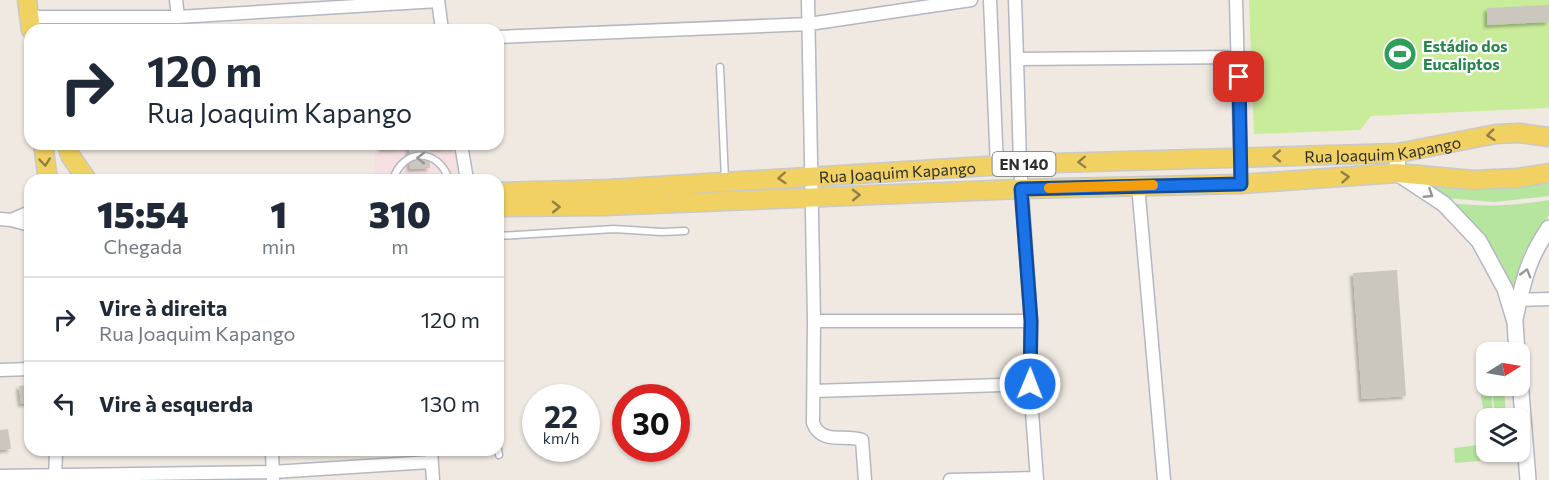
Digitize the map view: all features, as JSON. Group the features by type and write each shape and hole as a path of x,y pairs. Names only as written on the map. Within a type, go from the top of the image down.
{"main road":[{"name":"Rua Joaquim Kapango","path":"504,192 609,189 1020,164 1398,153 1496,134 1519,133 1549,137"},
{"path":"44,150 47,174"},
{"path":"69,150 83,174"},
{"name":"Rua Joaquim Kapango","path":"504,207 604,206 1138,185 1241,184 1397,173 1473,180 1517,178 1549,173"}],"street":[{"path":"176,0 178,17"},
{"path":"808,0 814,321 813,423 815,429 826,436 862,440 865,480"},
{"path":"504,36 809,24 971,0"},
{"path":"990,0 997,167"},
{"path":"952,480 1036,479 1030,384 1031,321 1021,189 1015,0"},
{"path":"1236,0 1241,184"},
{"path":"29,16 178,17 438,1 441,24"},
{"path":"1017,58 1238,57"},
{"path":"462,150 466,174"},
{"path":"1398,153 1397,173 1444,204 1479,241 1505,288 1515,322 1516,342"},
{"path":"1138,185 1164,480"},
{"path":"5,219 24,214"},
{"path":"5,219 24,224"},
{"path":"1515,322 1526,269 1549,228"},
{"path":"1519,300 1549,299"},
{"path":"814,321 1031,321"},
{"path":"0,370 24,369"},
{"path":"814,391 1030,384"},
{"path":"1521,396 1528,480"},
{"path":"55,478 56,456"},
{"path":"272,456 273,476"},
{"path":"0,476 55,478 273,476 430,456 433,480"}],"lane":[{"path":"720,67 725,181"},
{"path":"396,174 401,163 409,158 419,157 438,162 446,174"},
{"path":"504,236 614,229 685,231"}],"shaded area":[{"path":"374,150 463,150 465,174 375,174"}],"green space":[{"name":"Estádio dos Eucaliptos","path":"1249,0 1549,0 1549,108 1371,116 1360,130 1254,134"},
{"path":"1424,181 1499,188 1549,184 1549,196 1494,202 1446,198"},
{"path":"1549,200 1549,215 1524,253 1512,291 1508,288 1501,263 1487,241 1449,203 1499,205"},
{"path":"1481,396 1492,396 1492,408 1483,408"},
{"path":"1493,396 1505,396 1505,408 1494,408"},
{"path":"1476,445 1476,461 1455,463 1454,448"}],"building":[{"path":"1549,5 1549,22 1487,25 1487,8"},
{"path":"409,150 429,150 430,168 410,169"},
{"path":"1397,270 1406,396 1362,399 1353,273"},
{"path":"19,386 24,386 24,404 21,404"},
{"path":"8,429 11,449 0,450 0,430"}],"slow traffic":[{"path":"1049,188 1153,185"}],"place":[{"name":"Estádio dos Eucaliptos","path":"1400,54"}],"route":[{"path":"1030,384 1031,321 1021,189 1241,184 1239,77"}]}
